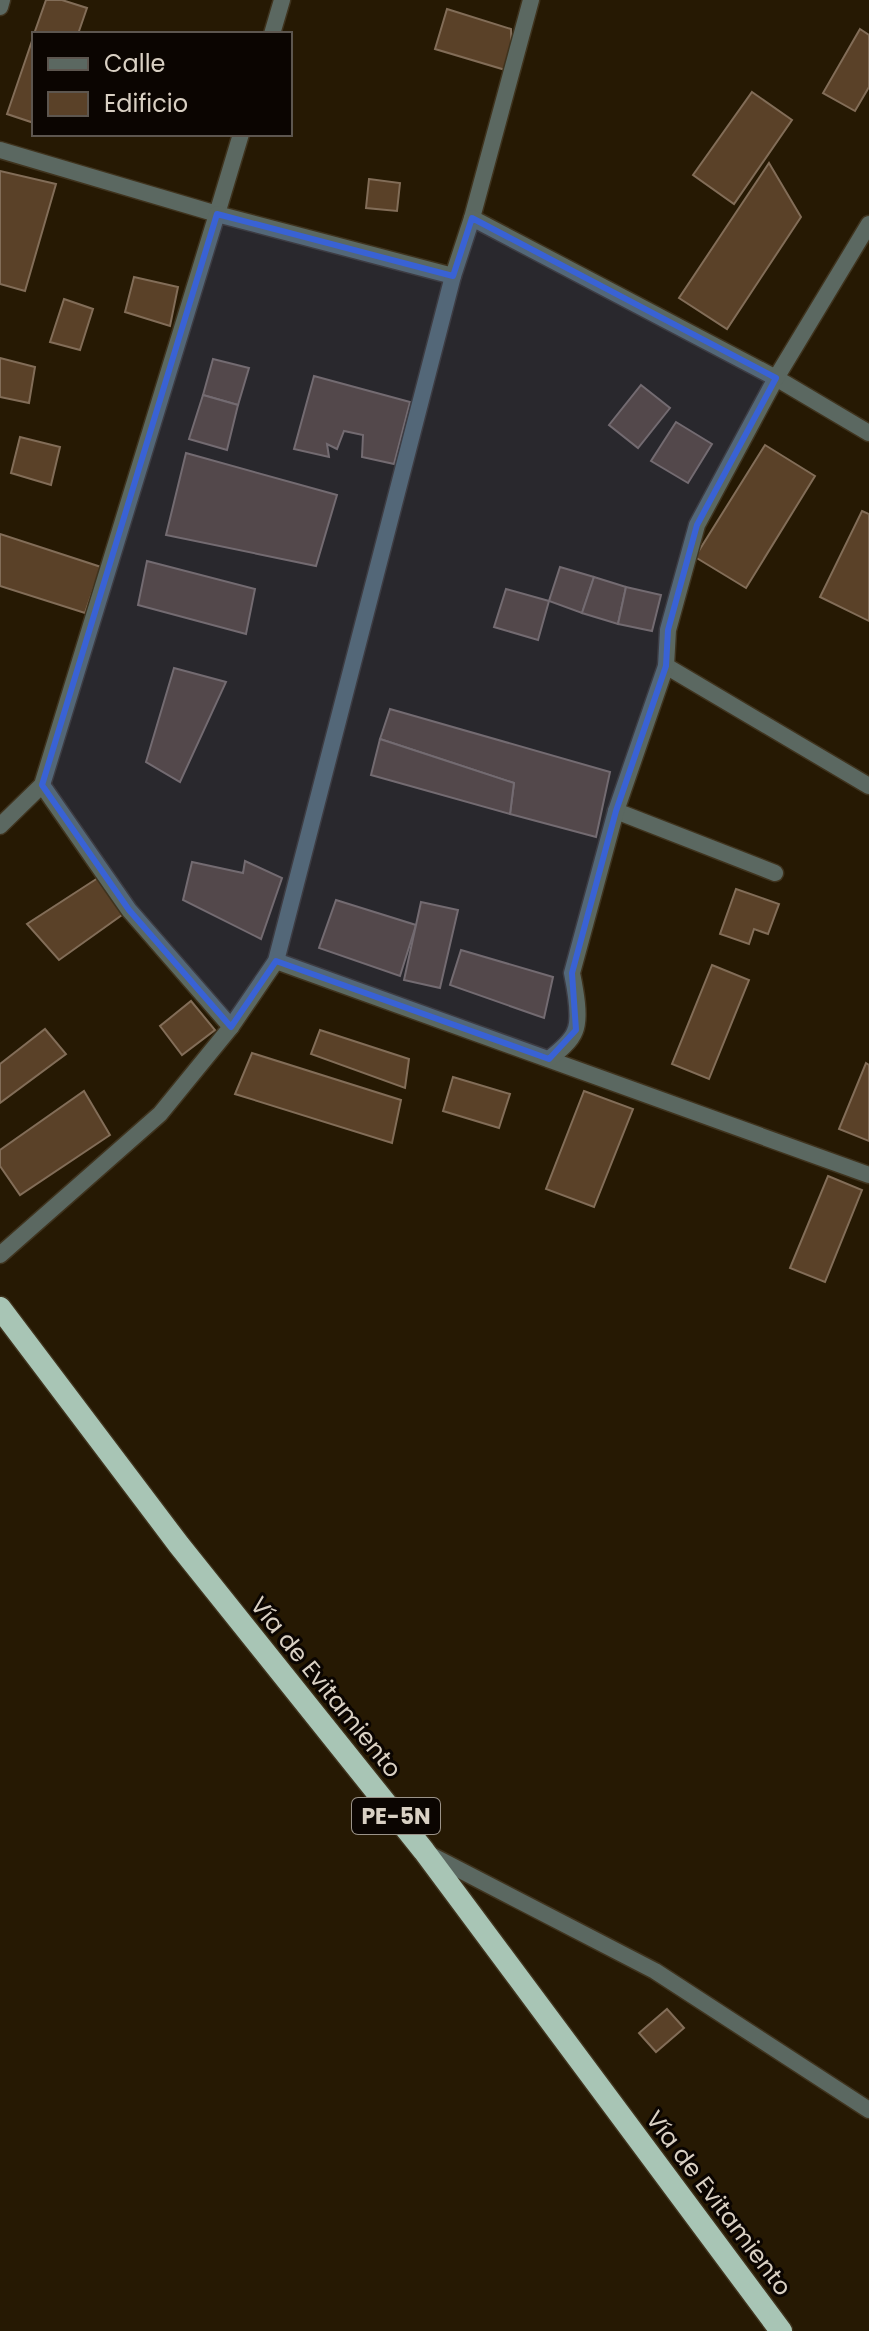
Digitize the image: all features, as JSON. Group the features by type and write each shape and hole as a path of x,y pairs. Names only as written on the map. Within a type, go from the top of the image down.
{"highway":[{"name":"Vía de Evitamiento","path":"0,1308 179,1545 424,1851 781,2331"}],"street":[{"path":"0,7 2,0"},
{"path":"273,32 282,0"},
{"path":"0,1255 160,1114 231,1027 276,961 453,276 472,218 531,0"},
{"path":"0,826 42,785 240,136"},
{"path":"0,150 217,214 453,276"},
{"path":"472,218 776,378 869,433"},
{"path":"549,1059 561,1050 576,1030 572,973 616,811 666,666 668,630 697,525 776,378 869,224"},
{"path":"666,666 869,786"},
{"path":"42,785 129,910 231,1027"},
{"path":"616,811 775,873"},
{"path":"276,961 869,1175"},
{"path":"424,1851 655,1971 869,2110"}],"highlighted area":[{"path":"217,214 453,276 472,218 776,378 697,525 668,630 666,666 616,811 572,973 576,1030 549,1059 276,961 231,1027 129,910 42,785"}],"building":[{"path":"46,0 62,0 87,8 79,32 35,32"},
{"path":"447,9 511,29 512,72 435,49"},
{"path":"860,29 869,35 869,87 855,111 823,93"},
{"path":"32,41 32,122 7,114"},
{"path":"752,92 792,120 734,204 693,175"},
{"path":"769,163 801,217 727,329 679,298"},
{"path":"0,171 56,184 25,291 0,284"},
{"path":"369,179 400,183 397,211 366,208"},
{"path":"134,277 178,287 170,326 125,312"},
{"path":"64,299 93,309 80,350 50,342"},
{"path":"0,358 35,367 29,403 0,397"},
{"path":"213,359 249,368 238,405 203,395"},
{"path":"314,376 410,402 394,464 362,457 363,435 344,431 337,449 327,444 329,457 294,449"},
{"path":"641,385 670,408 638,448 609,425"},
{"path":"203,395 238,405 227,450 189,439"},
{"path":"676,422 712,444 688,483 651,461"},
{"path":"20,437 60,447 51,485 11,473"},
{"path":"765,445 815,476 746,588 695,557"},
{"path":"186,453 337,495 316,566 166,535"},
{"path":"862,511 869,514 869,621 820,597"},
{"path":"0,534 101,567 85,613 0,586"},
{"path":"147,561 255,589 246,634 138,605"},
{"path":"560,567 594,577 582,613 549,601"},
{"path":"594,577 626,587 618,624 582,613"},
{"path":"626,587 661,595 652,631 618,624"},
{"path":"506,589 549,601 538,640 494,627"},
{"path":"174,668 226,682 180,782 146,762"},
{"path":"390,709 610,772 596,837 510,814 514,783 380,739"},
{"path":"380,739 514,783 510,814 371,775"},
{"path":"245,861 282,878 261,939 183,900 192,862 243,873"},
{"path":"104,874 129,910 59,960 27,924"},
{"path":"736,889 779,904 768,934 754,929 749,944 720,934"},
{"path":"336,900 416,925 400,976 319,948"},
{"path":"421,902 458,910 440,988 404,980"},
{"path":"461,950 553,977 544,1018 450,985"},
{"path":"712,965 749,980 709,1079 672,1064"},
{"path":"191,1001 215,1030 182,1055 160,1026"},
{"path":"45,1029 66,1054 0,1103 0,1064"},
{"path":"320,1030 409,1059 405,1088 311,1054"},
{"path":"252,1053 401,1100 392,1143 235,1094"},
{"path":"866,1063 869,1065 869,1141 839,1129"},
{"path":"453,1077 510,1094 499,1128 443,1111"},
{"path":"84,1091 110,1135 20,1195 0,1166 0,1150"},
{"path":"584,1091 633,1109 594,1207 546,1189"},
{"path":"828,1176 862,1190 825,1282 790,1268"},
{"path":"667,2009 684,2028 656,2052 639,2033"}]}
